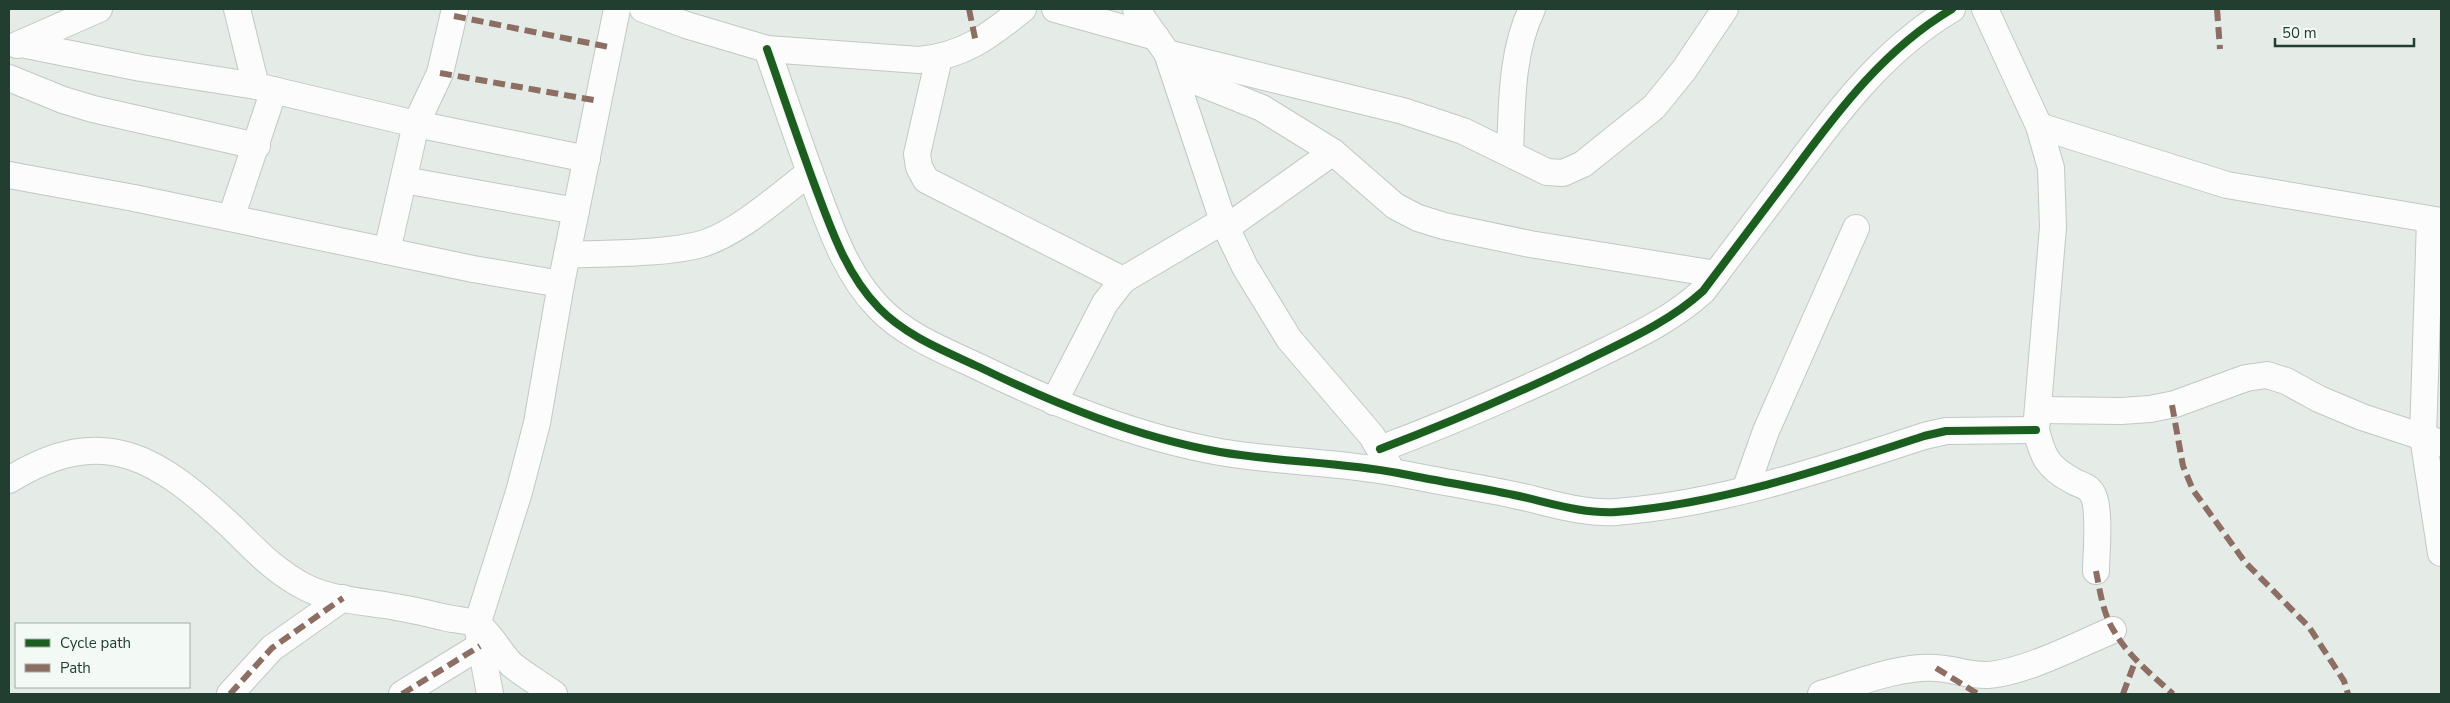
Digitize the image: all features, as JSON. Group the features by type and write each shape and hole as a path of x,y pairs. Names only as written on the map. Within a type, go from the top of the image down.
{"street":[{"path":"15,46 99,9"},
{"path":"231,218 257,146 265,88 236,9"},
{"path":"387,251 416,124 440,73 455,9"},
{"path":"490,694 479,635 535,432 567,256 618,9"},
{"path":"643,9 686,25 767,49 919,60 939,58 967,49 997,20 1023,9"},
{"path":"1055,9 1166,54 1262,108 1333,152 1395,206 1418,218 1444,226 1530,244 1716,274"},
{"path":"1136,9 1166,54 1197,150 1224,224 1245,266 1289,338 1367,430 1392,472"},
{"path":"1510,152 1513,96 1521,34 1532,9"},
{"path":"1166,54 1403,111 1463,131 1553,173 1563,173 1583,164 1654,106 1684,70 1725,9"},
{"path":"1380,449 1486,408 1657,325 1688,304 1703,291 1849,98 1873,72 1905,43 1933,20 1952,9"},
{"path":"1985,9 2039,126 2051,168 2053,227 2037,420 2042,453 2052,468 2084,486 2092,493 2096,509 2096,571"},
{"path":"15,46 265,88 416,124 587,159"},
{"path":"767,49 810,172 845,259 856,280 880,309 900,325 925,340 1054,402 1129,428 1219,452 1392,472 1514,495 1573,509 1603,512 1669,506 1744,490 1946,431 2150,409 2175,404 2246,378 2266,376 2286,381 2319,399 2362,417 2432,440"},
{"path":"939,58 917,154 919,167 926,180 1123,280"},
{"path":"9,78 63,100 257,146"},
{"path":"2039,126 2227,185 2436,221 2432,440 2441,553"},
{"path":"1054,402 1105,303 1123,280 1224,224 1333,152"},
{"path":"567,256 699,245 727,232 763,209 810,172"},
{"path":"9,175 562,284"},
{"path":"404,180 576,211"},
{"path":"1744,490 1766,432 1856,228"},
{"path":"9,480 50,459 73,452 95,450 136,457 164,471 182,484 277,571 309,589 343,598 399,607 479,635 511,663 554,694"},
{"path":"230,694 272,648 343,598"},
{"path":"1821,694 1911,669 1936,668 1963,674 1989,674 2015,670 2113,630"},
{"path":"402,694 479,635"}],"marked path":[{"path":"969,9 976,43"},
{"path":"2217,9 2220,49"},
{"path":"454,16 609,47"},
{"path":"440,73 599,101"},
{"path":"2172,405 2183,466 2193,490 2245,562 2309,627 2344,681 2348,694"},
{"path":"2096,571 2105,610 2110,624 2120,640 2141,665 2173,694"},
{"path":"230,694 272,648 343,598"},
{"path":"402,694 480,646"},
{"path":"2123,694 2136,659"},
{"path":"1936,668 1978,694"}],"cycle path":[{"path":"1380,449 1482,408 1583,362 1646,331 1690,302 1703,291 1847,102 1885,61 1906,42 1952,9"},
{"path":"767,49 834,235 857,281 879,308 901,327 926,342 1008,381 1096,418 1158,438 1220,452 1376,469 1500,492 1577,509 1616,512 1655,508 1733,493 1946,431 2036,430"}]}
